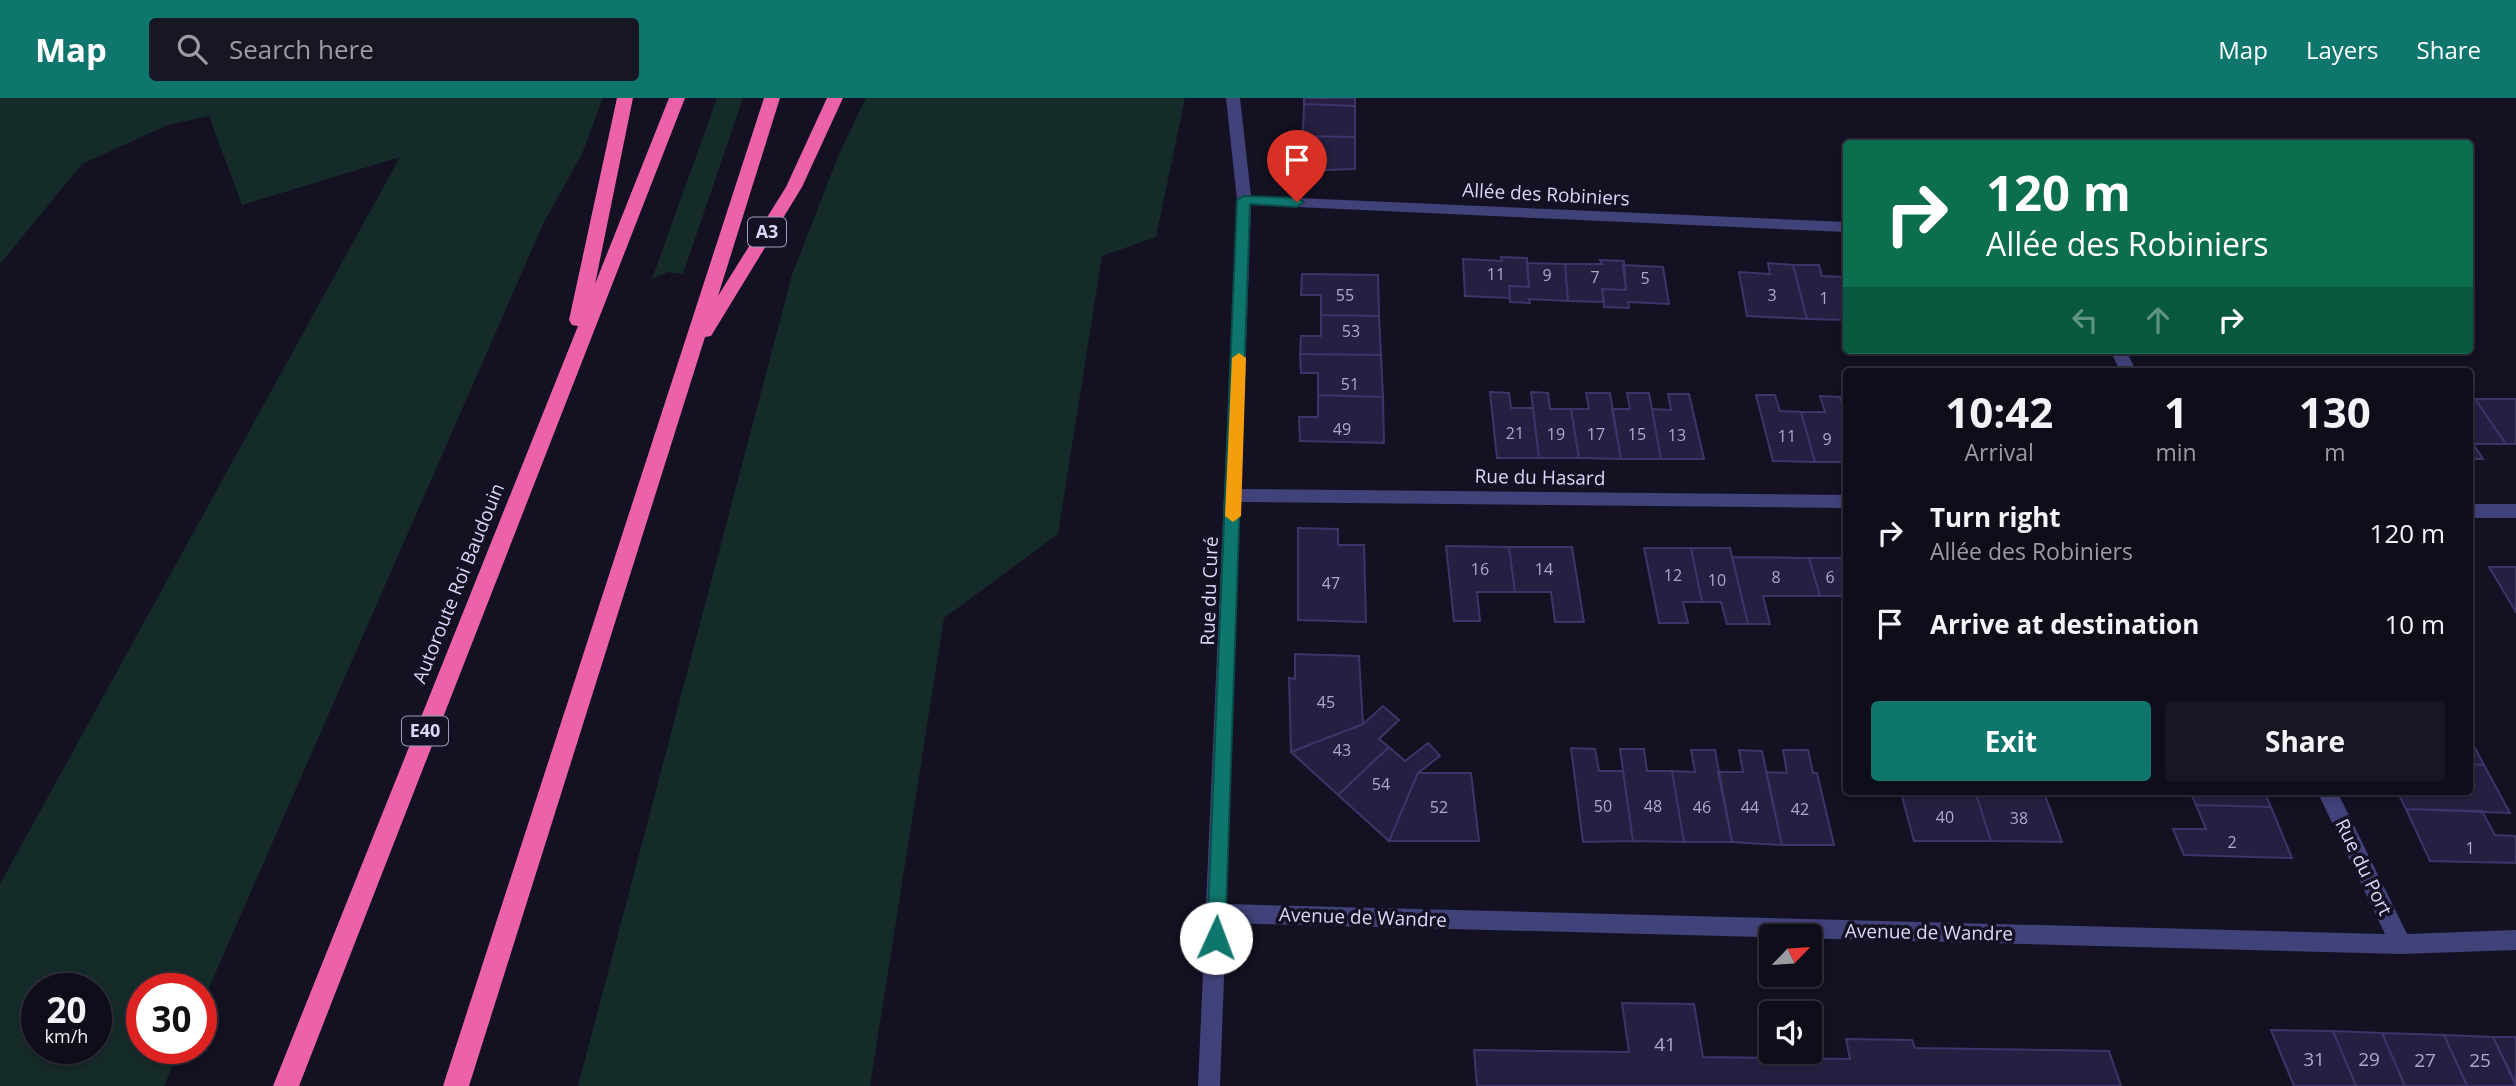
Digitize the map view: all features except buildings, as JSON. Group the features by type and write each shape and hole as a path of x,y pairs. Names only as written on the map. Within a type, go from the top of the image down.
{"highway":[{"path":"566,377 625,98"},
{"name":"Autoroute Roi Baudouin","path":"286,1086 677,98"},
{"path":"456,1086 772,98"},
{"name":"A3","path":"688,360 794,187 835,98"}],"street":[{"name":"Rue du Curé","path":"1209,1086 1244,200 1233,98"},
{"name":"Allée des Robiniers","path":"1244,200 1843,227"},
{"name":"Rue du Hasard","path":"1234,495 1843,502"},
{"path":"2473,511 2516,511"},
{"name":"Rue du Port","path":"2329,795 2401,944"},
{"name":"Avenue de Wandre","path":"1217,913 2401,944 2516,940"}],"green space":[{"path":"0,98 603,98 582,154 544,222 215,973 126,973 126,1064 174,1064 164,1086 0,1086 0,884 400,157 242,205 209,116 168,125 82,164 0,264"},
{"path":"717,98 743,98 683,274 668,272 652,279"},
{"path":"866,98 1185,98 1156,237 1102,256 1058,534 944,618 870,1086 578,1086 792,275 839,154"}],"slow traffic":[{"path":"1233,516 1239,358"}],"route":[{"path":"1216,938 1244,200 1297,202"}]}
